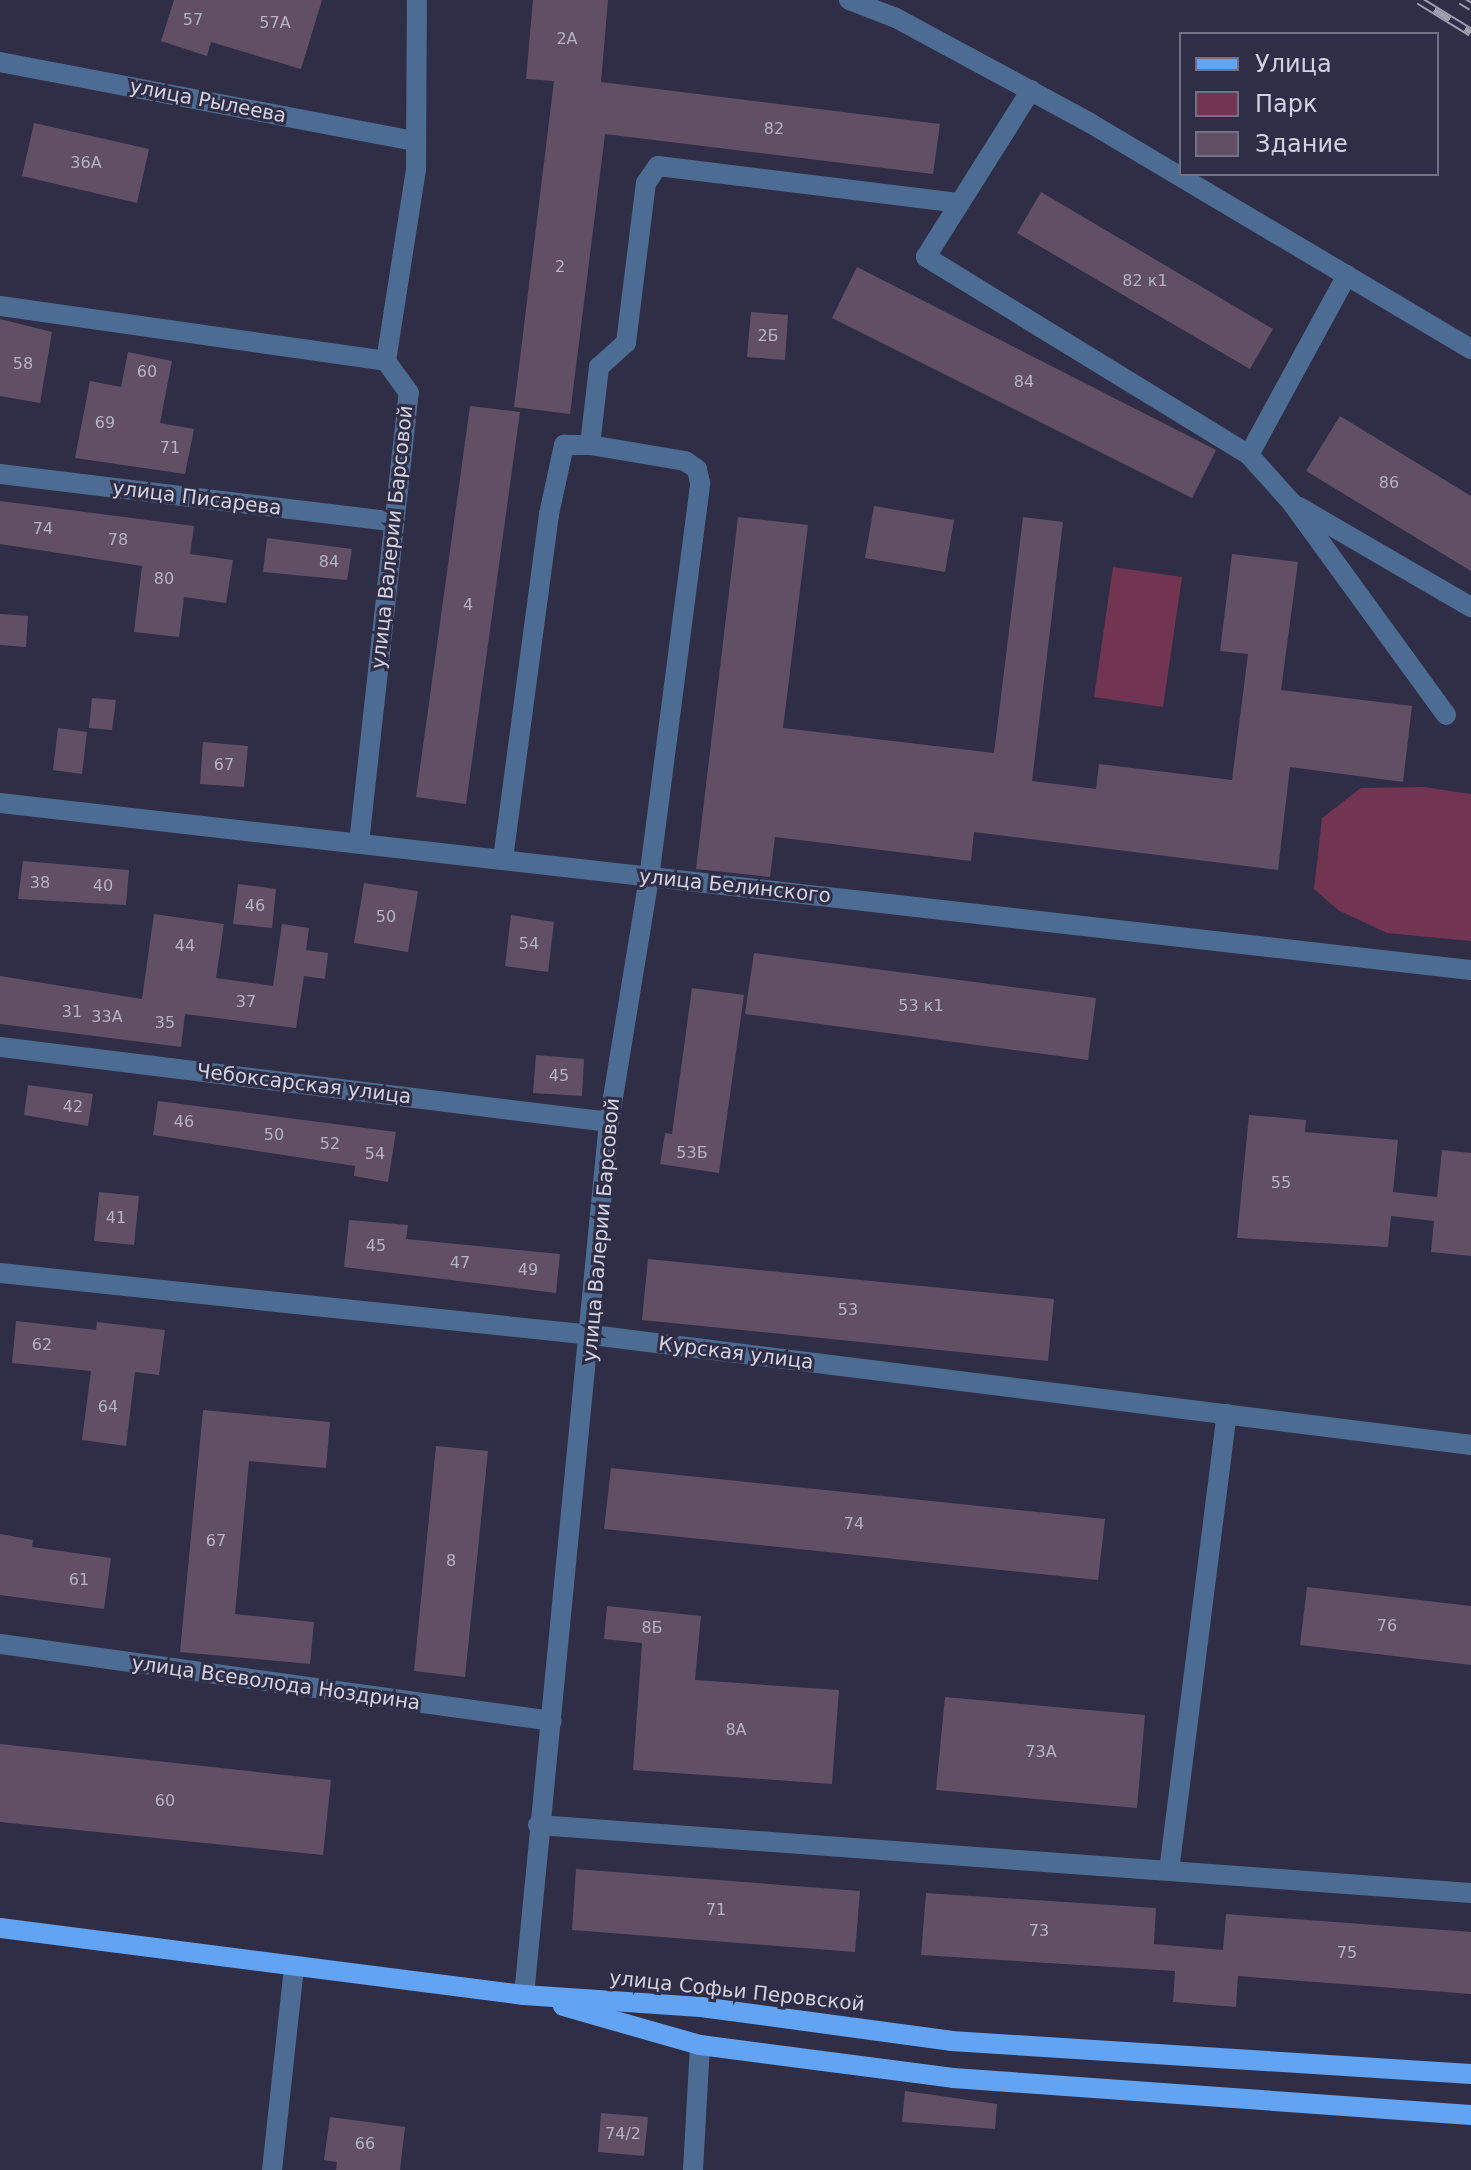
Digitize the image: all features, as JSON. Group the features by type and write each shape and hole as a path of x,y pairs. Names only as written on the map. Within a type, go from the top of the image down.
{"main road":[{"name":"улица Софьи Перовской","path":"0,1928 524,1995 701,2007 951,2041 1471,2074"},
{"path":"524,1995 700,2045 953,2078 1471,2115"}],"street":[{"path":"0,306 386,361 416,141 417,0"},
{"path":"849,0 896,18 1031,90 1471,349"},
{"name":"улица Рылеева","path":"0,62 416,141"},
{"path":"1031,90 926,257 1249,455 1292,503 1446,715"},
{"path":"503,859 549,514 564,445 590,445 599,367 626,343 646,183 658,166 958,203"},
{"path":"1249,455 1347,275"},
{"name":"улица Валерии Барсовой","path":"359,843 409,393 386,361"},
{"name":"улица Валерии Барсовой","path":"524,1995 538,1825 552,1721 592,1335 609,1122 649,878 700,483 697,469 685,461 590,445"},
{"name":"улица Писарева","path":"0,474 394,522"},
{"path":"1292,503 1471,607"},
{"name":"улица Белинского","path":"0,803 1471,970"},
{"name":"Чебоксарская улица","path":"0,1047 609,1122"},
{"name":"Курская улица","path":"0,1273 592,1335 1471,1445"},
{"path":"1169,1871 1227,1414"},
{"name":"улица Всеволода Ноздрина","path":"0,1644 552,1721"},
{"path":"538,1825 1471,1893"},
{"path":"272,2170 294,1966"},
{"path":"693,2170 700,2045"}],"green space":[{"path":"1113,567 1182,577 1163,707 1094,697"},
{"path":"1423,787 1471,794 1471,941 1387,933 1338,910 1314,889 1322,818 1361,788"}],"building":[{"path":"174,0 322,0 301,69 211,42 207,56 161,41"},
{"path":"533,0 608,0 601,82 940,124 933,174 605,134 570,414 514,407 554,81 526,79"},
{"path":"34,123 149,149 137,203 22,176"},
{"path":"1041,192 1273,329 1250,369 1017,233"},
{"path":"857,267 1216,450 1192,498 832,318"},
{"path":"751,312 788,315 785,360 747,357"},
{"path":"0,319 52,332 40,403 0,396"},
{"path":"128,352 172,361 160,423 194,429 185,474 75,458 90,381 121,387"},
{"path":"470,406 520,412 466,804 416,797"},
{"path":"1340,416 1471,496 1471,571 1306,471"},
{"path":"0,501 194,526 190,554 233,560 226,603 184,597 179,637 134,632 142,566 0,544"},
{"path":"874,506 954,520 945,572 865,558"},
{"path":"738,517 808,525 783,728 994,753 1023,517 1063,522 1032,781 1096,789 1099,764 1232,780 1248,654 1220,651 1232,554 1298,562 1281,690 1412,706 1403,782 1290,767 1278,870 974,832 971,861 775,837 770,877 696,869"},
{"path":"267,538 352,549 347,580 263,572"},
{"path":"0,614 28,616 26,647 0,645"},
{"path":"92,698 116,700 112,730 89,728"},
{"path":"58,728 87,732 82,774 53,770"},
{"path":"203,742 248,746 244,787 200,784"},
{"path":"23,861 129,870 126,905 18,899"},
{"path":"364,883 418,891 408,952 354,943"},
{"path":"238,884 276,889 272,928 233,924"},
{"path":"154,914 224,924 216,978 273,986 282,924 309,928 306,950 328,953 325,979 304,976 296,1028 185,1014 181,1047 0,1024 0,976 142,999"},
{"path":"511,915 554,922 548,972 505,966"},
{"path":"754,953 1096,998 1088,1060 745,1014"},
{"path":"692,988 744,995 719,1173 660,1164 665,1133 672,1134"},
{"path":"536,1055 584,1059 582,1096 533,1093"},
{"path":"28,1085 93,1094 88,1126 24,1115"},
{"path":"158,1101 396,1132 388,1182 354,1176 355,1166 153,1135"},
{"path":"1249,1115 1306,1120 1305,1132 1398,1140 1393,1192 1437,1197 1442,1150 1471,1153 1471,1256 1431,1252 1434,1221 1391,1216 1388,1247 1237,1238"},
{"path":"99,1192 139,1196 134,1245 94,1241"},
{"path":"349,1220 408,1225 406,1239 560,1254 556,1293 344,1267"},
{"path":"648,1259 1054,1299 1048,1361 642,1320"},
{"path":"16,1321 96,1330 97,1322 165,1330 159,1375 135,1372 126,1446 82,1440 91,1371 12,1363"},
{"path":"203,1410 330,1422 326,1468 249,1461 235,1614 314,1622 310,1664 180,1652"},
{"path":"436,1446 488,1451 465,1677 414,1671"},
{"path":"611,1468 1105,1519 1098,1580 604,1529"},
{"path":"0,1534 33,1540 32,1547 111,1558 104,1609 0,1595"},
{"path":"1307,1587 1471,1606 1471,1665 1300,1645"},
{"path":"607,1606 701,1616 695,1680 839,1690 832,1784 633,1770 642,1643 604,1639"},
{"path":"945,1697 1145,1715 1137,1808 936,1790"},
{"path":"0,1744 331,1780 323,1855 0,1822"},
{"path":"576,1869 860,1891 855,1952 572,1930"},
{"path":"926,1893 1156,1908 1154,1944 1223,1950 1226,1914 1471,1932 1471,1994 1238,1976 1236,2007 1173,2002 1175,1971 921,1955"},
{"path":"905,2091 997,2104 995,2129 902,2122"},
{"path":"601,2113 648,2117 644,2156 598,2152"},
{"path":"330,2117 405,2127 400,2170 336,2170 337,2162 324,2160"}],"railway":[{"path":"1419,0 1471,32"},
{"path":"1461,0 1471,6"}]}
